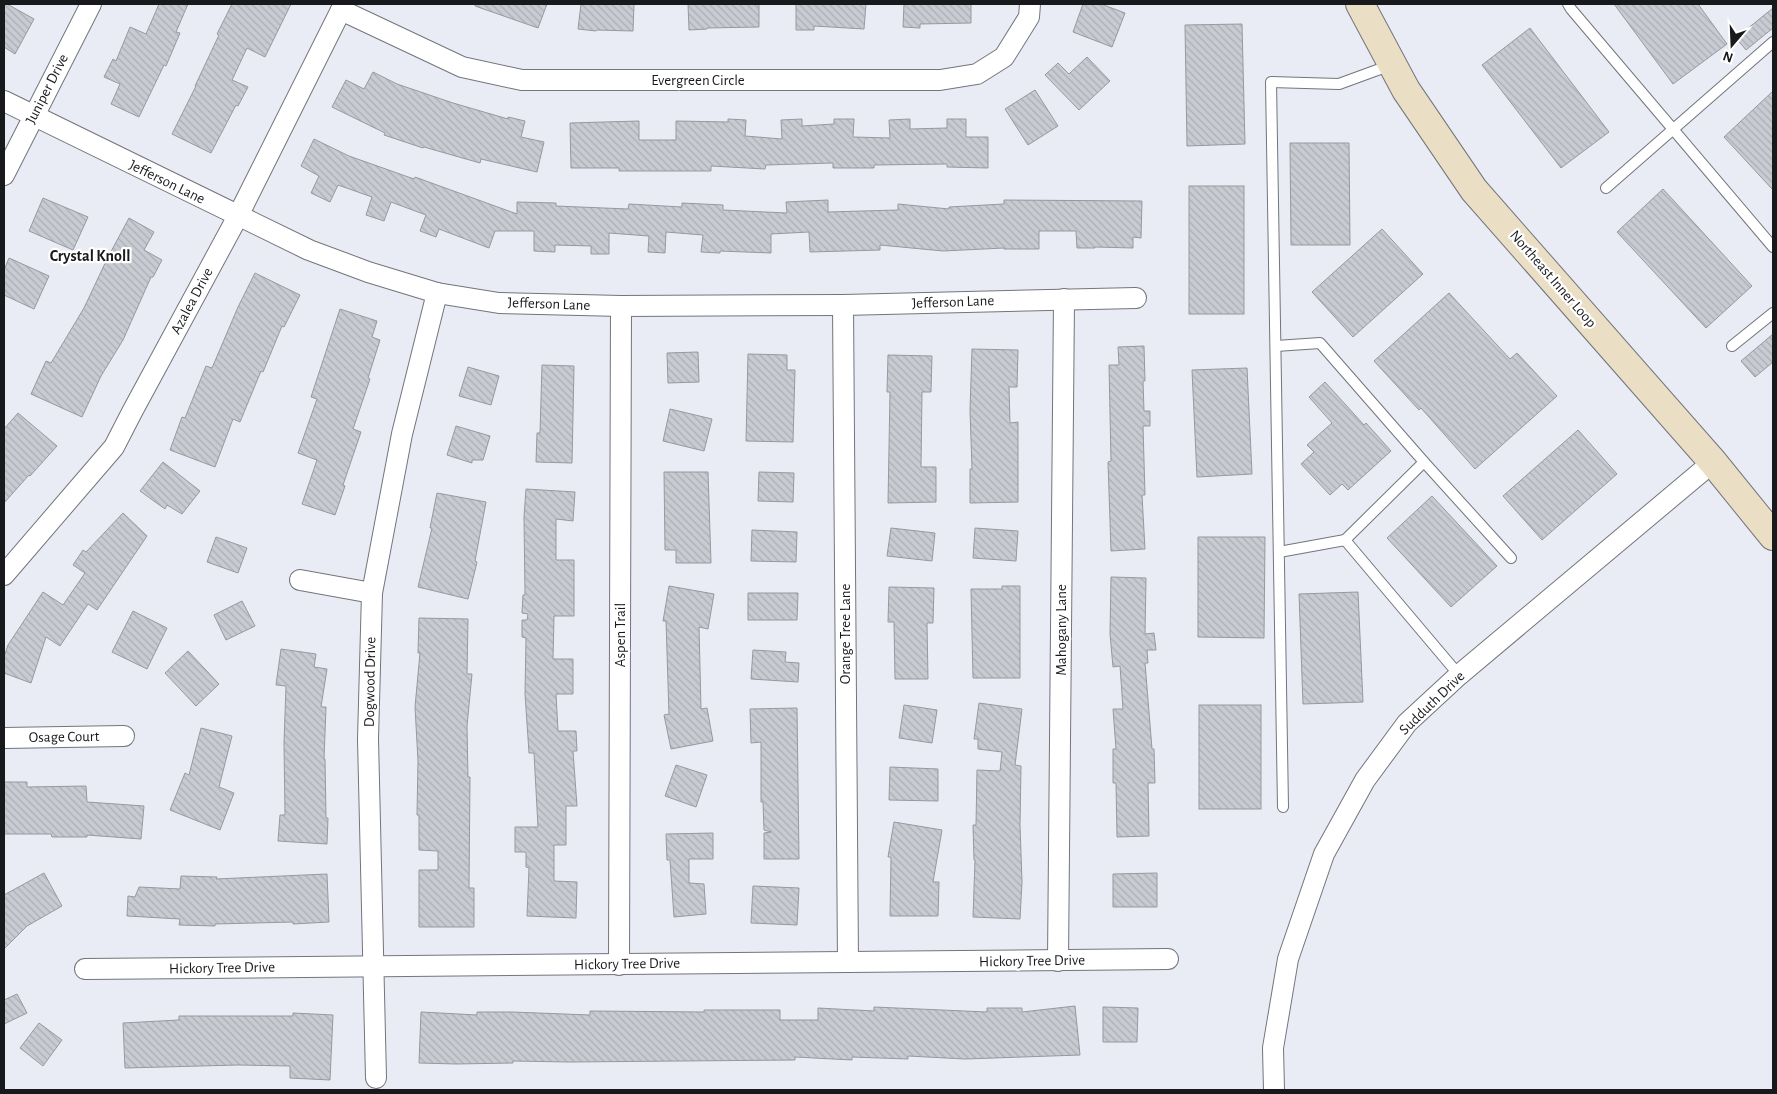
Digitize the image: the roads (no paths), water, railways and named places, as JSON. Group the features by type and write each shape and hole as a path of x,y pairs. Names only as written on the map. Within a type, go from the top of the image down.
{"main road":[{"name":"Northeast Inner Loop","path":"1360,4 1406,90 1474,190 1713,462 1773,536"}],"street":[{"name":"Juniper Drive","path":"4,175 91,4"},
{"name":"Evergreen Circle","path":"342,7 462,67 522,80 940,80 976,74 1004,57 1029,17 1030,4"},
{"name":"Azalea Drive","path":"4,575 12,563 114,447 238,216 342,7"},
{"name":"Jefferson Lane","path":"4,101 309,250 368,272 437,293 499,303 621,306 843,305 1136,298"},
{"name":"Dogwood Drive","path":"376,1078 368,739 372,593 402,434 437,293"},
{"name":"Mahogany Lane","path":"1058,960 1064,299"},
{"name":"Orange Tree Lane","path":"843,305 848,962"},
{"name":"Aspen Trail","path":"619,964 621,306"},
{"name":"Sudduth Drive","path":"1274,1090 1273,1048 1288,959 1324,854 1365,780 1407,723 1459,675 1713,462"},
{"path":"300,580 372,593"},
{"name":"Osage Court","path":"4,738 124,736"},
{"name":"Hickory Tree Drive","path":"85,969 1168,959"}],"lane":[{"path":"1568,4 1773,247"},
{"path":"1606,188 1773,42"},
{"path":"1282,807 1272,82 1339,84 1392,64"},
{"path":"1732,346 1773,313"},
{"path":"1276,346 1320,343 1511,558"},
{"path":"1279,552 1345,540 1424,462"},
{"path":"1345,540 1459,675"}],"district":[{"name":"Crystal Knoll","path":"90,256"}]}
